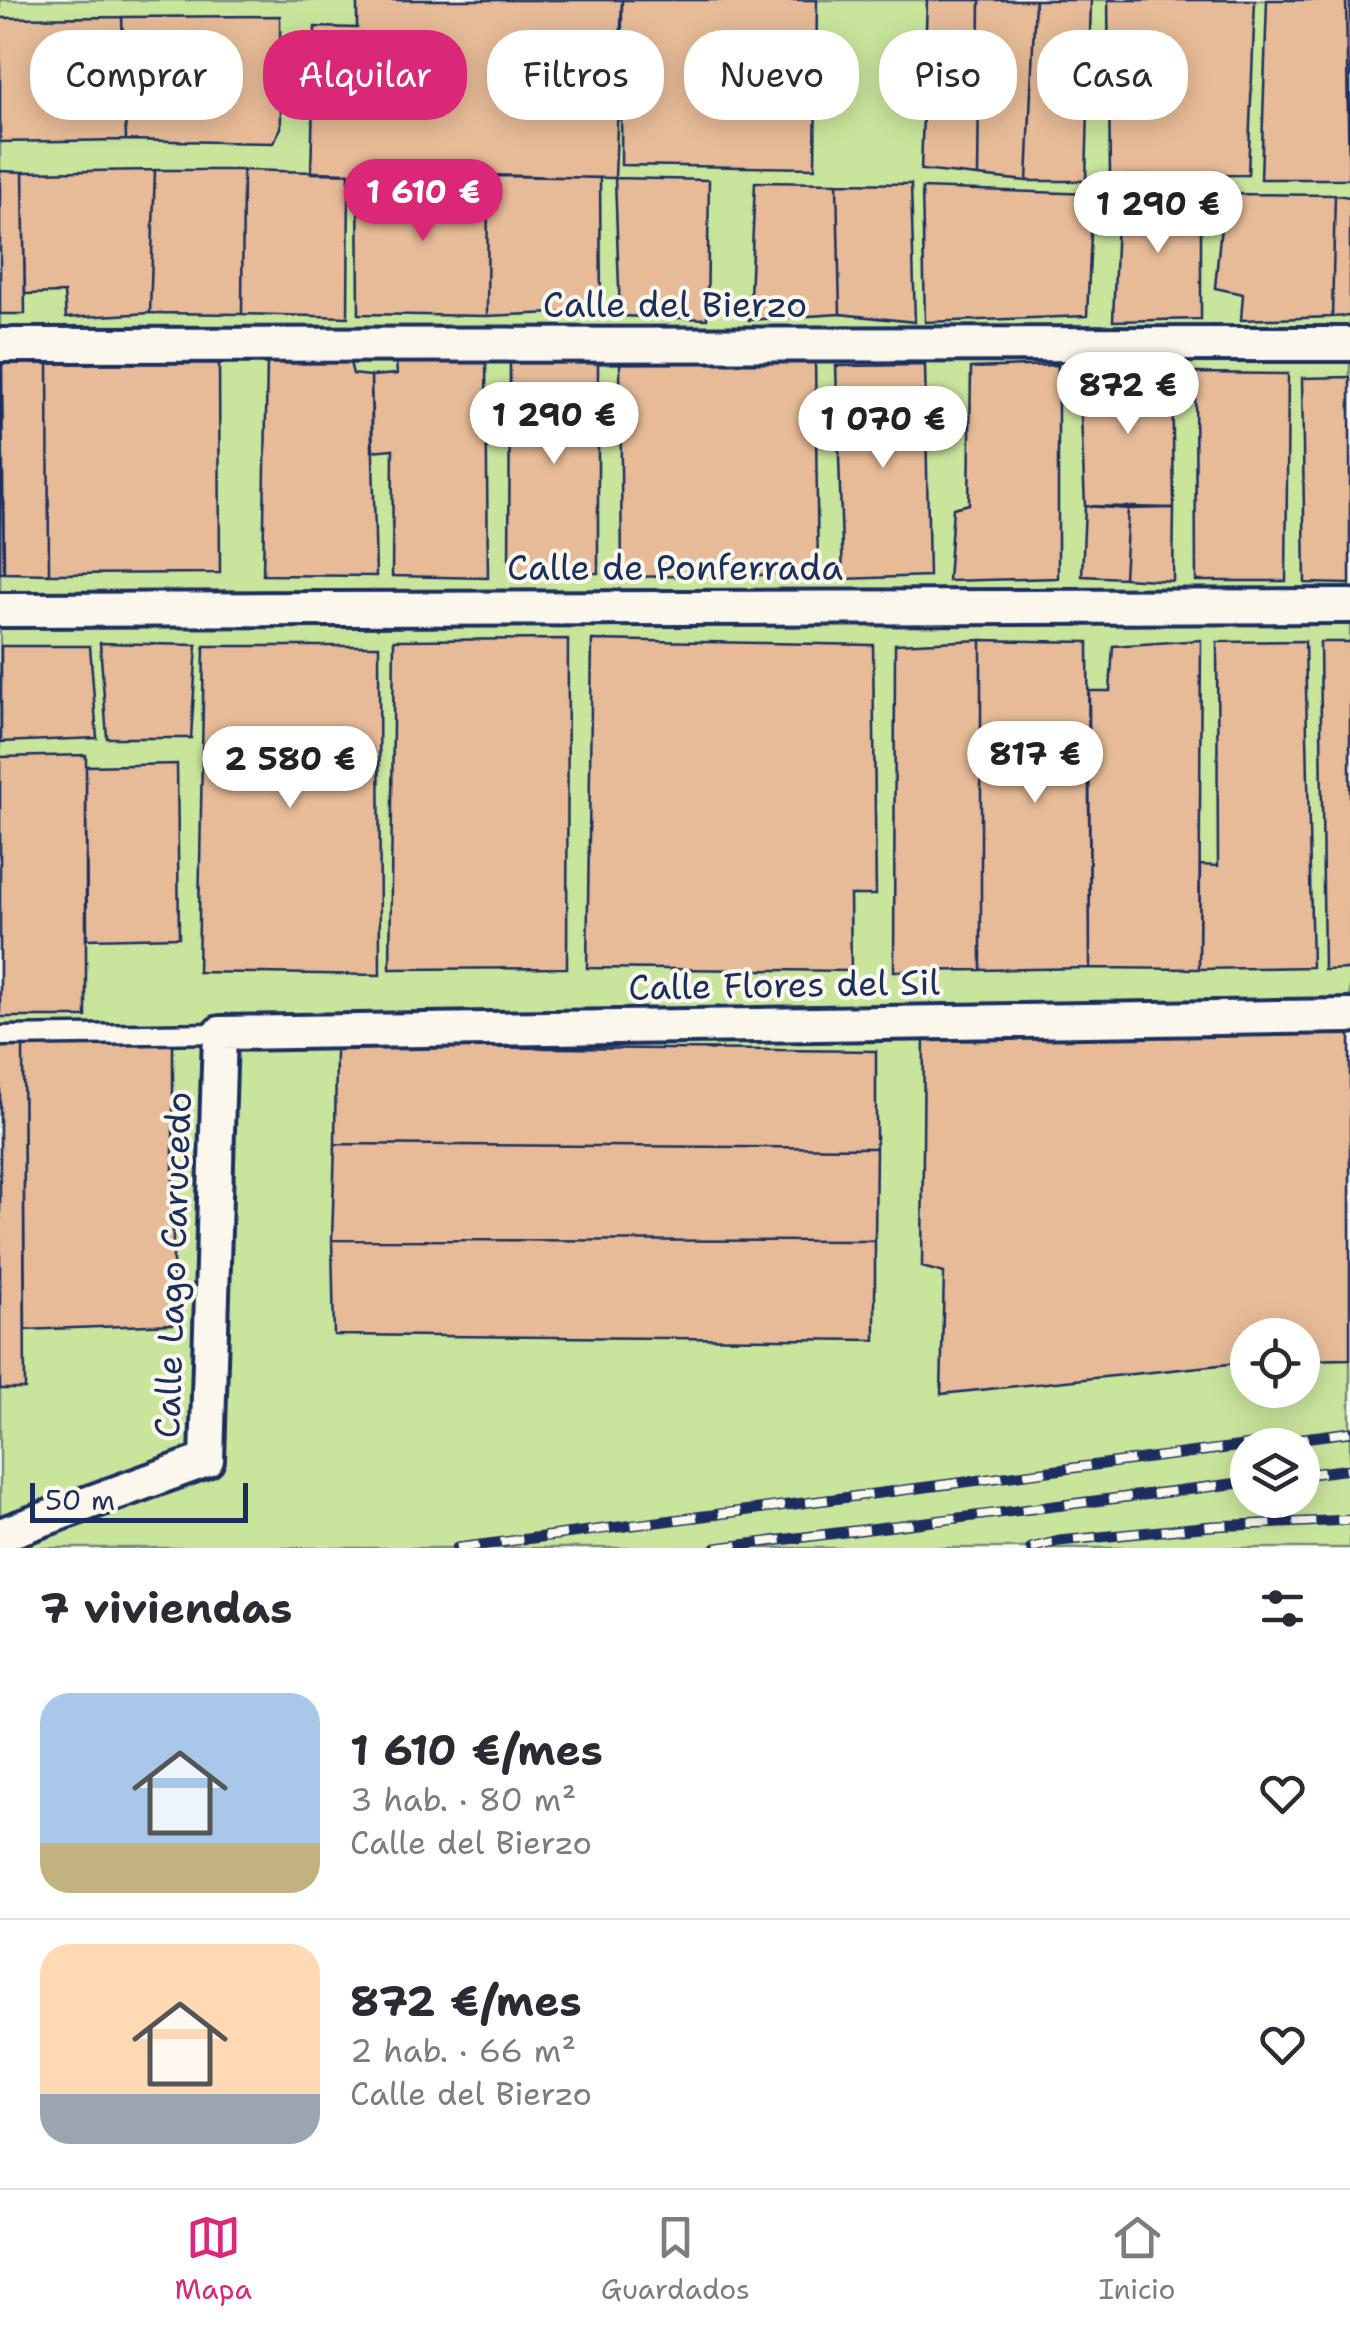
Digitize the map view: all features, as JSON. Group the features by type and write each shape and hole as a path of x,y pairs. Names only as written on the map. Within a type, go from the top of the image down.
{"street":[{"name":"Calle del Bierzo","path":"0,345 1350,344"},
{"name":"Calle de Ponferrada","path":"0,610 1350,606"},
{"name":"Calle Flores del Sil","path":"220,1033 1350,1016"},
{"name":"Calle Lago Carucedo","path":"0,1535 207,1460 220,1033"}],"lane":[{"path":"0,1036 220,1033"}],"green space":[{"path":"0,0 1350,0 1350,1548 0,1548"}],"building":[{"path":"357,0 622,0 621,30 487,30 487,120 617,120 615,178 311,173 312,120 467,120 467,30 315,30 357,28"},
{"path":"622,0 817,0 817,30 684,30 684,120 816,120 815,168 621,165 621,120 664,120 664,30 622,30"},
{"path":"927,0 980,0 980,30 926,30"},
{"path":"980,0 1035,0 1027,181 978,176 979,120 1017,120 1017,30 980,30"},
{"path":"1035,0 1091,0 1090,30 1037,30 1037,120 1088,120 1086,181 1027,181"},
{"path":"1108,0 1255,0 1248,175 1110,176 1109,120 1188,120 1188,30 1108,30"},
{"path":"1267,0 1346,0 1349,179 1261,179"},
{"path":"1346,0 1350,0 1350,179 1349,179"},
{"path":"280,16 280,30 263,30 263,120 281,120 273,143 126,140 125,120 243,120 243,30 122,30 122,17"},
{"path":"122,17 122,30 30,30 30,120 125,120 126,140 0,142 0,18"},
{"path":"923,120 979,120 978,176 921,170"},
{"path":"155,170 243,170 242,314 150,313"},
{"path":"155,170 150,313 66,318 64,293 25,294 23,172"},
{"path":"243,170 349,173 348,317 242,314"},
{"path":"0,171 23,172 25,314 0,314"},
{"path":"358,172 488,175 487,316 359,314"},
{"path":"488,175 600,178 601,311 487,316"},
{"path":"615,178 709,180 707,319 620,316"},
{"path":"755,182 837,183 840,314 749,320"},
{"path":"837,183 911,184 915,322 840,314"},
{"path":"922,188 1093,194 1087,316 925,322"},
{"path":"1201,190 1201,319 1113,321 1118,193"},
{"path":"1224,194 1335,195 1332,317 1241,320 1243,294 1215,288"},
{"path":"1335,195 1350,197 1350,316 1332,317"},
{"path":"48,357 219,357 220,573 49,574"},
{"path":"48,357 49,574 4,573 2,359"},
{"path":"349,358 353,374 371,376 376,576 263,575 267,360"},
{"path":"0,359 4,573 0,573"},
{"path":"598,359 598,573 509,574 510,361"},
{"path":"486,360 488,578 392,576 393,449 372,451 371,376 397,374 396,361"},
{"path":"620,360 815,360 818,574 622,577"},
{"path":"925,365 929,576 843,579 836,366"},
{"path":"1058,365 1058,578 948,581 953,508 969,504 971,368"},
{"path":"1172,365 1174,508 1085,506 1079,371"},
{"path":"1195,373 1288,374 1286,581 1196,581"},
{"path":"1350,377 1350,584 1305,583 1302,378"},
{"path":"1085,506 1128,509 1124,578 1082,576"},
{"path":"1174,508 1173,581 1124,578 1128,509"},
{"path":"568,639 567,968 390,969 394,640"},
{"path":"592,640 873,645 876,895 850,895 851,971 587,968"},
{"path":"981,640 981,970 894,971 895,644"},
{"path":"981,640 1088,642 1090,968 981,970"},
{"path":"1201,640 1199,969 1090,968 1089,691 1110,691 1113,646"},
{"path":"1305,641 1312,967 1199,969 1200,865 1218,866 1217,642"},
{"path":"1320,642 1350,642 1350,969 1324,970"},
{"path":"100,643 197,645 191,738 107,738"},
{"path":"1,646 90,646 97,738 1,742"},
{"path":"204,646 379,646 380,975 198,972"},
{"path":"86,755 86,1017 0,1017 0,757"},
{"path":"177,764 179,937 87,939 86,766"},
{"path":"1350,1031 1350,1359 1320,1360 1320,1318 1230,1318 1230,1364 941,1394 944,1273 922,1267 924,1032"},
{"path":"173,1042 173,1324 25,1330 23,1046"},
{"path":"0,1046 23,1046 25,1389 0,1389"},
{"path":"336,1046 876,1051 876,1148 335,1144"},
{"path":"335,1144 876,1148 875,1241 332,1240"},
{"path":"332,1240 875,1241 875,1340 334,1335"}],"railway":[{"path":"457,1548 1350,1432"},
{"path":"1320,1473 1350,1469"},
{"path":"716,1548 1230,1484"},
{"path":"1031,1548 1059,1541 1212,1526 1350,1520"}]}
